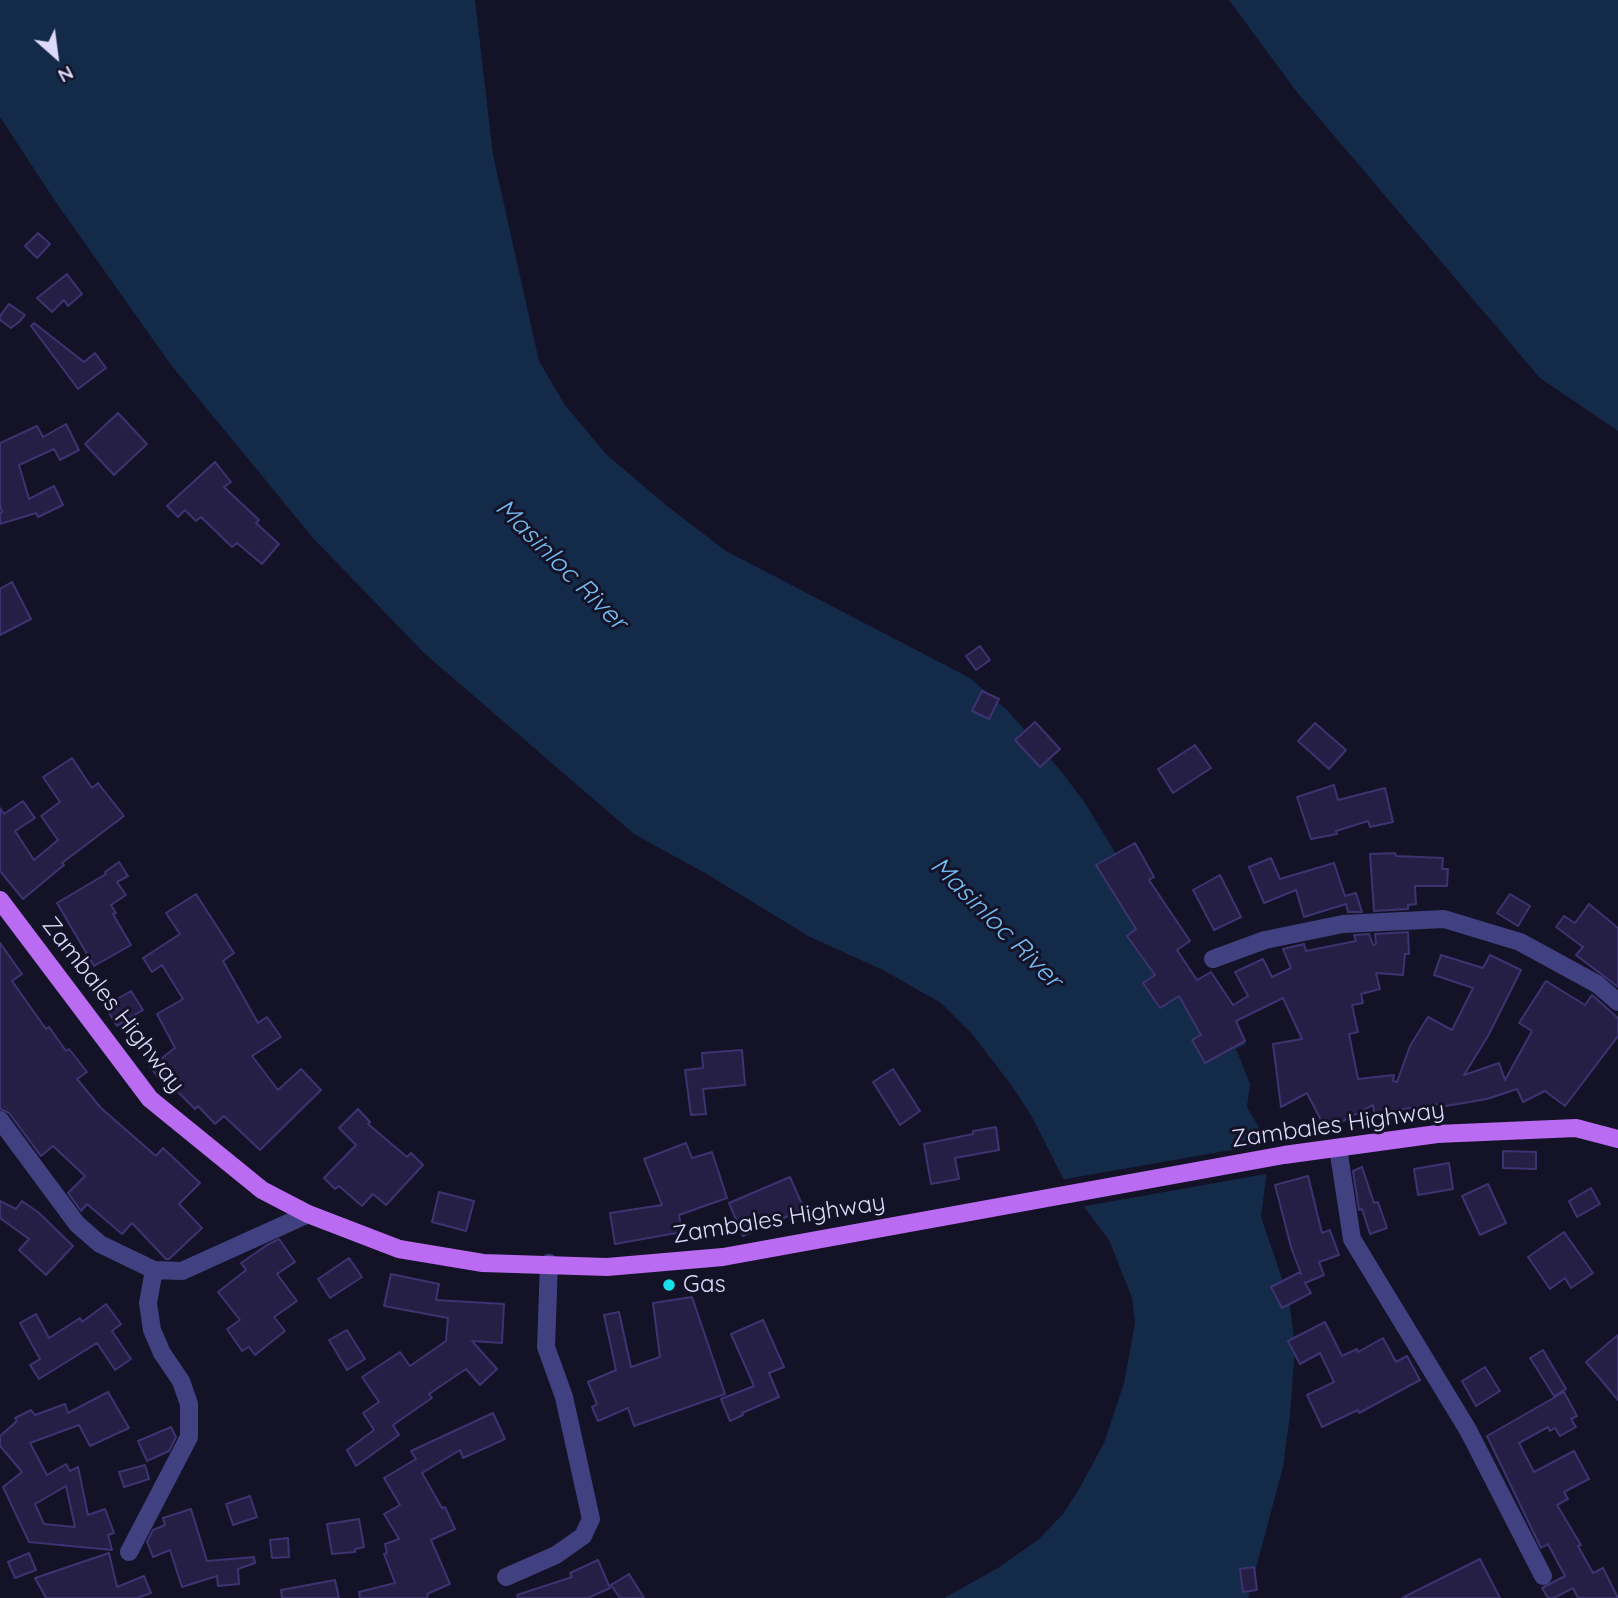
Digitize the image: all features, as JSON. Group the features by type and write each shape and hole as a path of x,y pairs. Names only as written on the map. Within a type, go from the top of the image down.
{"main road":[{"name":"Zambales Highway","path":"0,900 150,1099 262,1190 308,1214 399,1249 482,1263 607,1266 723,1258 1284,1155 1437,1134 1576,1128 1618,1139"}],"street":[{"path":"1213,959 1265,940 1343,924 1444,919 1520,942 1597,984 1618,1002"},
{"path":"0,1120 77,1224 100,1244 154,1270 182,1271 308,1214"},
{"path":"1338,1148 1352,1239 1468,1430 1543,1576"},
{"path":"506,1577 565,1548 583,1536 592,1518 564,1397 546,1347 549,1263"},
{"path":"129,1552 190,1437 189,1404 181,1381 162,1353 152,1330 148,1303 154,1270"}],"water":[{"name":"Masinloc River","path":"0,0 475,0 493,155 539,361 565,405 606,454 726,551 970,678 1007,710 1061,771 1085,803 1183,973 1237,1028 1246,1044 1236,1049 1250,1084 1247,1107 1266,1139 1269,1154 1261,1217 1289,1299 1295,1346 1283,1467 1248,1598 944,1598 998,1568 1039,1539 1063,1514 1104,1443 1124,1383 1135,1323 1132,1298 1109,1240 1065,1182 1032,1117 1012,1086 972,1034 941,1003 883,970 810,937 705,873 634,834 424,653 313,538 171,365 55,201 0,117"},
{"path":"1229,0 1618,0 1618,431 1540,378 1296,91"}],"pier":[{"path":"1271,1143 1271,1173 1080,1207 1060,1180"}],"building":[{"path":"38,233 50,244 37,258 25,246"},
{"path":"67,274 82,294 68,306 64,300 52,312 37,298"},
{"path":"9,304 25,315 11,328 0,320"},
{"path":"34,323 84,362 95,353 106,368 78,389 31,326"},
{"path":"118,413 147,444 114,475 85,444"},
{"path":"66,424 79,450 60,460 54,449 19,465 29,499 54,486 63,505 38,517 36,513 0,524 0,443 37,426 43,437"},
{"path":"215,462 231,482 224,487 259,520 256,523 279,544 262,564 237,543 232,547 201,517 196,521 185,510 178,517 167,506"},
{"path":"12,582 31,619 0,635 0,589"},
{"path":"980,646 990,660 976,670 966,656"},
{"path":"982,691 999,699 989,719 972,711"},
{"path":"1035,722 1060,749 1040,767 1015,740"},
{"path":"1315,723 1346,750 1329,769 1298,741"},
{"path":"1195,745 1211,768 1173,793 1158,769"},
{"path":"72,758 92,788 98,783 124,816 62,863 64,865 23,899 0,871 0,808 4,814 23,801 35,818 15,831 34,860 58,840 41,816 60,802 43,777"},
{"path":"1334,785 1338,800 1385,788 1393,822 1370,827 1368,821 1336,831 1337,834 1311,839 1297,797"},
{"path":"1135,843 1154,877 1149,880 1190,941 1177,950 1197,980 1211,972 1233,1005 1248,996 1235,972 1263,959 1272,977 1291,968 1283,949 1304,944 1306,951 1356,941 1354,935 1369,934 1373,945 1376,944 1375,934 1408,932 1409,954 1405,954 1403,975 1376,973 1380,989 1361,994 1363,1003 1352,1005 1358,1032 1349,1034 1358,1079 1394,1075 1393,1081 1397,1082 1410,1046 1428,1017 1452,1030 1473,988 1434,975 1441,955 1483,968 1490,955 1521,970 1488,1036 1464,1075 1499,1063 1505,1080 1532,1031 1519,1023 1546,981 1585,1005 1592,995 1618,1018 1618,1036 1565,1106 1545,1091 1523,1102 1517,1089 1487,1099 1440,1107 1439,1104 1389,1111 1390,1116 1375,1118 1373,1105 1326,1130 1307,1093 1281,1107 1273,1044 1302,1039 1283,998 1236,1021 1245,1041 1205,1063 1192,1040 1201,1035 1179,996 1160,1008 1143,983 1155,975 1127,936 1136,929 1096,865"},
{"path":"1395,853 1396,856 1443,858 1442,869 1448,869 1447,886 1415,886 1416,904 1408,905 1408,909 1374,911 1370,854"},
{"path":"1271,858 1280,879 1334,863 1345,896 1356,893 1362,912 1348,912 1346,904 1304,917 1296,890 1264,903 1249,867"},
{"path":"119,862 128,876 117,882 126,895 111,905 116,913 113,914 131,945 94,966 57,903 106,874 105,872"},
{"path":"1220,875 1241,917 1214,930 1193,890"},
{"path":"196,894 234,953 223,961 258,1023 267,1017 281,1037 252,1056 278,1090 301,1069 321,1090 260,1150 224,1116 215,1124 198,1106 195,1109 177,1091 172,1095 150,1067 175,1048 157,1014 183,999 162,965 152,972 143,958 180,934 166,913"},
{"path":"1510,894 1530,906 1518,926 1497,913"},
{"path":"1589,904 1618,928 1618,987 1576,955 1583,947 1556,927 1564,916 1575,923"},
{"path":"0,943 22,974 12,981 46,1029 49,1027 66,1051 69,1049 87,1072 77,1079 101,1108 156,1156 163,1148 200,1183 179,1204 202,1228 169,1259 132,1223 122,1234 87,1204 81,1211 68,1193 85,1176 53,1146 41,1156 9,1113 0,1109"},
{"path":"131,991 143,1010 117,1026 105,1006"},
{"path":"742,1050 745,1085 703,1089 706,1114 691,1115 685,1070 703,1068 702,1053"},
{"path":"893,1069 920,1111 900,1125 873,1082"},
{"path":"358,1109 370,1122 368,1124 407,1157 411,1153 423,1165 386,1205 373,1194 362,1206 339,1186 335,1189 324,1178 356,1145 339,1128"},
{"path":"996,1127 999,1150 955,1158 959,1179 931,1184 924,1144"},
{"path":"686,1143 692,1158 712,1152 727,1198 679,1215 682,1232 615,1244 610,1213 662,1205 644,1159"},
{"path":"1503,1151 1536,1152 1536,1169 1503,1168"},
{"path":"1449,1163 1453,1189 1418,1195 1414,1169"},
{"path":"1362,1167 1374,1203 1378,1202 1387,1228 1370,1234 1362,1209 1359,1210 1353,1171"},
{"path":"1308,1176 1322,1233 1330,1230 1339,1255 1319,1262 1324,1275 1305,1283 1311,1293 1282,1308 1271,1287 1300,1272 1301,1274 1275,1185"},
{"path":"790,1177 804,1209 743,1236 729,1203"},
{"path":"1488,1184 1506,1223 1480,1235 1462,1196"},
{"path":"1591,1188 1600,1204 1577,1217 1569,1201"},
{"path":"439,1192 474,1201 466,1231 432,1222"},
{"path":"0,1201 16,1209 22,1201 39,1213 73,1246 46,1275 19,1250 29,1239 0,1218"},
{"path":"1564,1232 1593,1273 1571,1288 1565,1278 1550,1289 1528,1257"},
{"path":"279,1239 295,1262 277,1274 297,1301 274,1317 285,1331 255,1355 249,1347 242,1351 227,1329 240,1320 218,1292 246,1270 241,1263"},
{"path":"349,1258 362,1277 330,1298 318,1279"},
{"path":"391,1274 439,1284 436,1300 504,1304 502,1343 472,1341 497,1369 480,1385 466,1369 429,1394 432,1398 393,1425 399,1435 356,1466 347,1450 374,1430 363,1413 379,1402 362,1377 400,1352 410,1366 446,1341 448,1318 384,1306"},
{"path":"692,1297 725,1394 634,1426 628,1408 598,1421 592,1407 597,1404 588,1382 616,1370 604,1315 619,1312 631,1367 660,1357 653,1303"},
{"path":"106,1304 121,1324 112,1331 131,1359 115,1370 97,1343 39,1379 30,1365 40,1359 20,1323 36,1314 49,1338 80,1318 82,1322"},
{"path":"763,1320 784,1367 769,1373 779,1397 730,1421 721,1399 754,1386 731,1334"},
{"path":"1325,1322 1342,1356 1357,1349 1358,1352 1383,1338 1396,1362 1407,1356 1420,1380 1359,1413 1358,1410 1322,1427 1307,1395 1334,1382 1320,1353 1300,1364 1288,1341"},
{"path":"347,1330 365,1359 347,1370 329,1340"},
{"path":"1618,1335 1618,1400 1586,1362"},
{"path":"1543,1350 1566,1389 1554,1396 1530,1358"},
{"path":"1485,1367 1500,1391 1476,1406 1462,1381"},
{"path":"108,1392 129,1428 90,1446 79,1425 30,1443 47,1475 66,1464 70,1471 78,1467 88,1515 105,1509 114,1533 108,1535 112,1550 29,1542 3,1487 22,1472 0,1446 0,1436 17,1421 15,1418 31,1410 35,1415 65,1404 68,1413","holes":["66,1486 75,1527 44,1524 35,1504"]},
{"path":"1564,1392 1577,1416 1571,1419 1576,1427 1560,1436 1555,1428 1550,1431 1548,1427 1519,1443 1534,1472 1574,1451 1589,1479 1564,1492 1568,1499 1557,1505 1581,1545 1578,1546 1593,1573 1603,1568 1618,1598 1578,1598 1573,1588 1554,1598 1548,1598 1542,1588 1565,1576 1548,1544 1541,1548 1487,1436"},
{"path":"493,1413 505,1439 463,1458 460,1450 422,1473 442,1508 445,1507 455,1529 431,1540 450,1584 427,1594 428,1598 360,1598 359,1592 395,1583 384,1554 387,1553 385,1544 399,1539 384,1514 400,1505 384,1478 416,1459 411,1451"},
{"path":"171,1427 176,1437 169,1451 147,1461 138,1441"},
{"path":"145,1465 149,1479 124,1487 119,1472"},
{"path":"250,1496 257,1517 233,1525 226,1504"},
{"path":"191,1509 207,1561 254,1557 255,1563 238,1569 239,1584 218,1586 217,1576 182,1587 170,1550 153,1557 147,1542 153,1530 165,1525 163,1518"},
{"path":"359,1519 364,1547 355,1549 355,1552 332,1554 327,1524"},
{"path":"288,1538 289,1557 272,1558 270,1540"},
{"path":"29,1553 36,1570 15,1578 8,1562"},
{"path":"109,1553 117,1587 144,1576 151,1593 137,1598 46,1598 35,1578"},
{"path":"1480,1559 1500,1598 1402,1598"},
{"path":"598,1560 610,1588 588,1598 518,1598 517,1595 572,1577 570,1573"},
{"path":"1254,1567 1257,1590 1243,1592 1240,1569"},
{"path":"629,1574 644,1598 620,1598 611,1585"},
{"path":"335,1580 339,1598 282,1598 281,1590"}],"place":[{"name":"Gas","path":"669,1285"}]}
